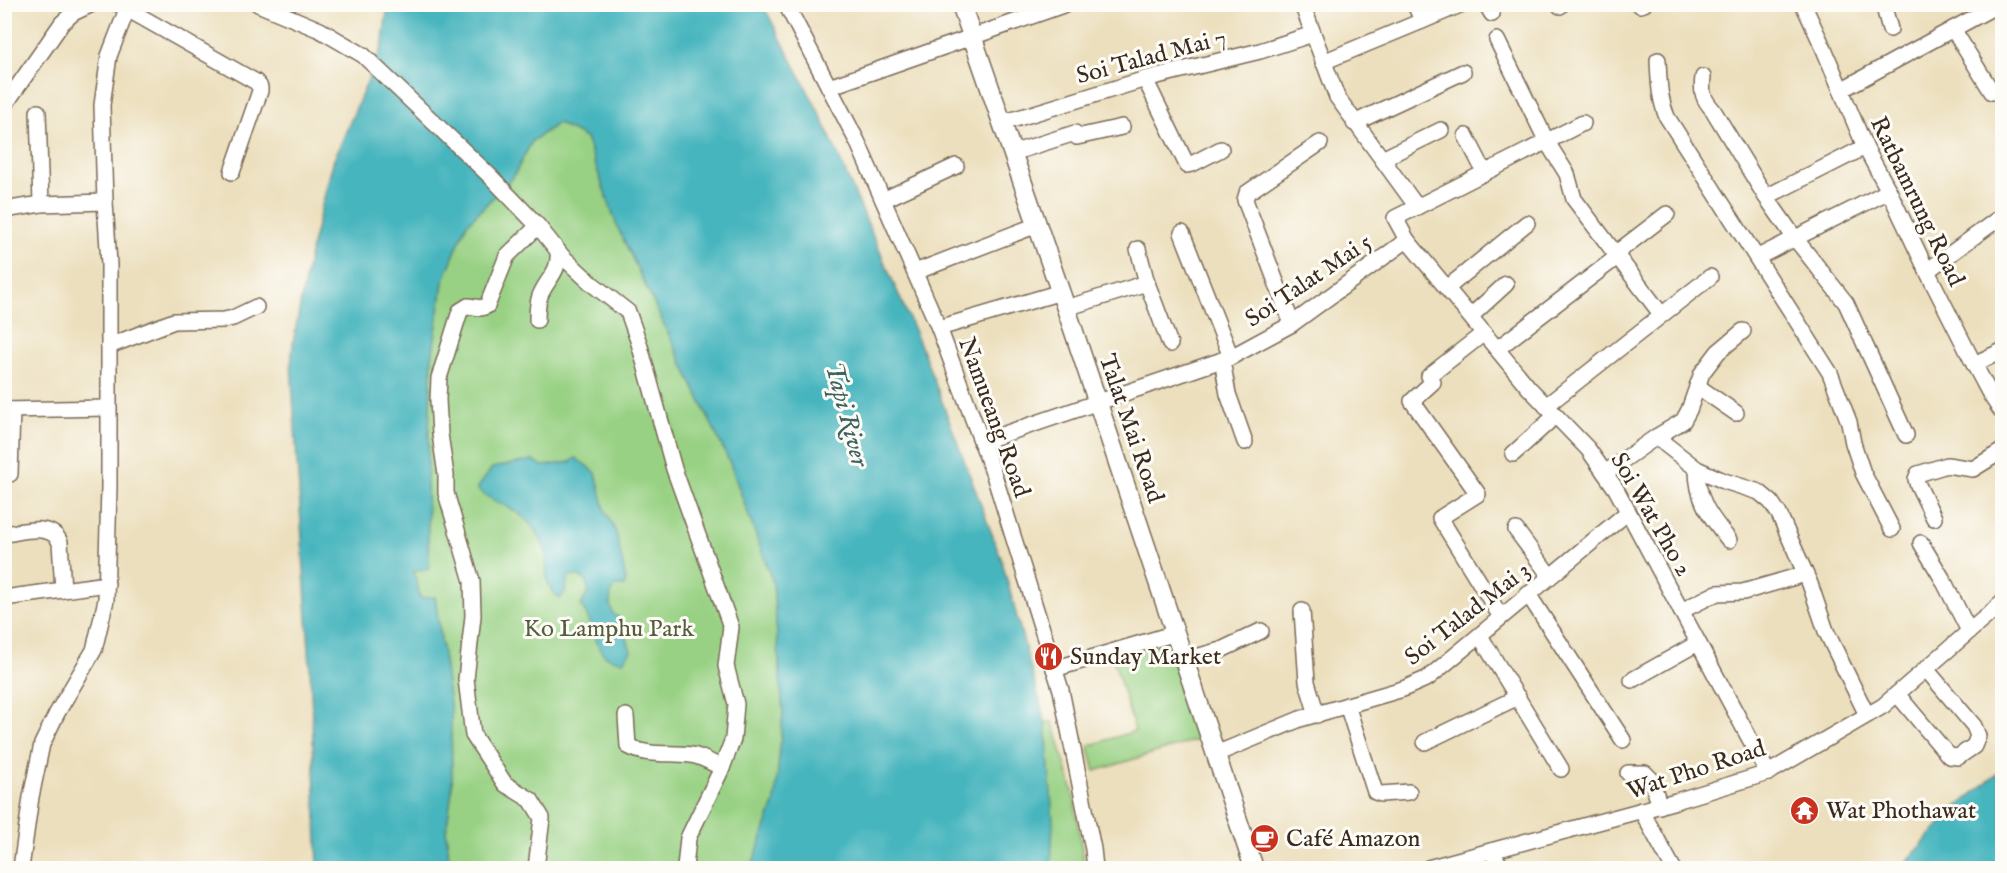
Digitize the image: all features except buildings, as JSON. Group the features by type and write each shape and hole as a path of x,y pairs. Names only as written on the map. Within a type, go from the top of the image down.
{"main road":[{"name":"Talat Mai Road","path":"961,4 1064,300 1254,868"}],"street":[{"path":"4,106 62,23 73,13 92,4"},
{"path":"258,4 313,26 363,55 490,176 538,226 558,251 591,283 628,312 639,343 674,469 731,627 726,666 736,704 733,739 722,768 688,838 686,868"},
{"name":"Namueang Road","path":"786,4 858,143 915,272 939,328 994,475 1063,702 1095,868"},
{"path":"829,87 1065,4"},
{"path":"1302,4 1337,97 1418,207 1583,123"},
{"path":"1415,4 1422,21"},
{"path":"1323,62 1462,4"},
{"name":"Ratbamrung Road","path":"1803,4 1865,147 1974,364 2002,412"},
{"path":"1883,4 1890,29"},
{"path":"1840,90 1999,4"},
{"path":"21,868 30,797 42,744 57,713 94,650 106,600 109,264 102,105 109,56 125,6 256,82 260,87 232,171"},
{"path":"1953,29 1992,92 2002,86"},
{"name":"Soi Talad Mai 7","path":"1002,123 1145,79 1260,51 1313,34"},
{"path":"1497,40 1547,142 1567,174 1574,199 1662,314"},
{"path":"1658,60 1659,91 1667,117 1830,373 1849,422 1863,473 1892,529"},
{"path":"1354,123 1463,72"},
{"path":"1703,77 1701,91 1706,101 1766,196 1794,237 1846,303 1906,435"},
{"path":"1145,79 1187,165 1221,148"},
{"path":"38,112 41,204"},
{"path":"1012,153 1075,134 1077,137 1122,127"},
{"path":"1382,159 1442,130"},
{"path":"1466,136 1485,173"},
{"path":"1292,324 1245,200 1247,193 1320,143"},
{"path":"1766,196 1865,147"},
{"path":"883,200 956,166"},
{"path":"1758,257 1889,191"},
{"path":"4,210 41,204 105,202"},
{"name":"Soi Wat Pho 2","path":"1418,207 1395,218 1407,240 1529,388 1588,449 1605,473 1768,773"},
{"path":"1497,348 1667,214"},
{"path":"1927,271 2002,216"},
{"path":"1447,288 1527,223"},
{"path":"915,272 1037,225"},
{"path":"536,868 542,818 531,800 505,784 473,735 466,679 474,616 472,581 446,493 438,400 439,378 458,314 471,305 481,308 487,306 507,256 538,226"},
{"path":"1182,233 1226,359 1228,394 1245,442"},
{"name":"Soi Talat Mai 5","path":"981,442 1226,359 1292,324 1407,240"},
{"path":"1138,249 1147,283 1170,344"},
{"path":"537,320 540,297 554,274 558,262 558,251"},
{"path":"1513,454 1551,411 1662,314 1710,277"},
{"path":"939,328 1147,283"},
{"path":"1471,316 1506,285"},
{"path":"109,346 174,321 224,320 256,307"},
{"path":"1605,473 1683,421 1689,411 1699,377 1707,365 1718,352 1743,331"},
{"path":"1484,333 1429,376 1433,382 1412,400 1478,494 1440,518 1501,617"},
{"path":"1974,364 2002,351"},
{"path":"1697,386 1736,413"},
{"path":"10,474 8,410 108,408"},
{"path":"1656,437 1697,469 1724,481 1759,492 1771,502 1779,514 1805,574 1826,631 1867,715"},
{"path":"1934,518 1917,483 1918,474 1947,465 1967,469 1976,468 2002,452"},
{"path":"1697,469 1700,498 1704,507 1730,540"},
{"name":"Soi Talad Mai 3","path":"1216,754 1300,719 1403,689 1428,678 1628,512"},
{"path":"4,534 43,530 58,537 63,590"},
{"path":"1516,530 1550,576"},
{"path":"1921,543 1969,631"},
{"path":"1681,611 1717,593 1743,592 1805,574"},
{"path":"4,598 107,584"},
{"path":"1528,594 1623,741"},
{"name":"Wat Pho Road","path":"1428,868 1660,806 1768,773 1883,706 2002,603"},
{"path":"1302,611 1308,682 1317,715"},
{"path":"1185,660 1221,650 1261,631"},
{"path":"1054,669 1176,633"},
{"path":"1480,636 1561,769"},
{"path":"1632,680 1698,643"},
{"path":"1897,694 1949,756 1958,758 1974,746 1978,736 1974,726 1926,669"},
{"path":"1425,742 1518,698"},
{"path":"1347,705 1376,792 1381,794 1409,792"},
{"path":"626,716 628,746 638,751 691,755 722,768"},
{"path":"1628,773 1645,773 1651,779 1660,806"},
{"path":"1641,810 1673,868"},
{"path":"1491,851 1502,868"}],"green space":[{"name":"Ko Lamphu Park","path":"558,123 586,138 617,226 730,463 773,583 783,713 776,801 751,868 450,868 446,832 452,790 451,712 435,597 420,599 414,571 429,567 427,486 432,359 443,282 466,225 513,177 532,141"},
{"path":"1167,641 1197,740 1095,771 1088,746 1135,731 1113,658"},
{"path":"1036,722 1053,722 1073,792 1085,868 1038,868"}],"water":[{"name":"Tapi River","path":"388,5 763,5 821,116 921,346 1001,558 1046,725 1053,822 1051,868 751,868 775,801 783,713 773,583 730,463 617,226 586,138 558,123 532,141 513,177 466,225 443,282 432,359 427,486 429,568 414,571 420,598 435,597 451,712 452,790 446,832 450,868 318,868 310,666 291,365 310,253 333,162 382,47"},
{"path":"576,458 596,473 605,510 616,532 626,580 624,586 616,586 611,593 610,604 613,614 621,619 631,651 623,661 608,657 597,643 581,605 588,593 587,581 579,576 568,576 565,592 560,599 549,585 547,558 539,536 522,516 477,489 492,468 532,460 543,466 570,462"},
{"path":"2002,770 2002,868 1901,868 1952,811"}],"place":[{"name":"Sunday Market","path":"1049,656"},
{"name":"Wat Phothawat","path":"1805,810"},
{"name":"Café Amazon","path":"1265,838"}]}
